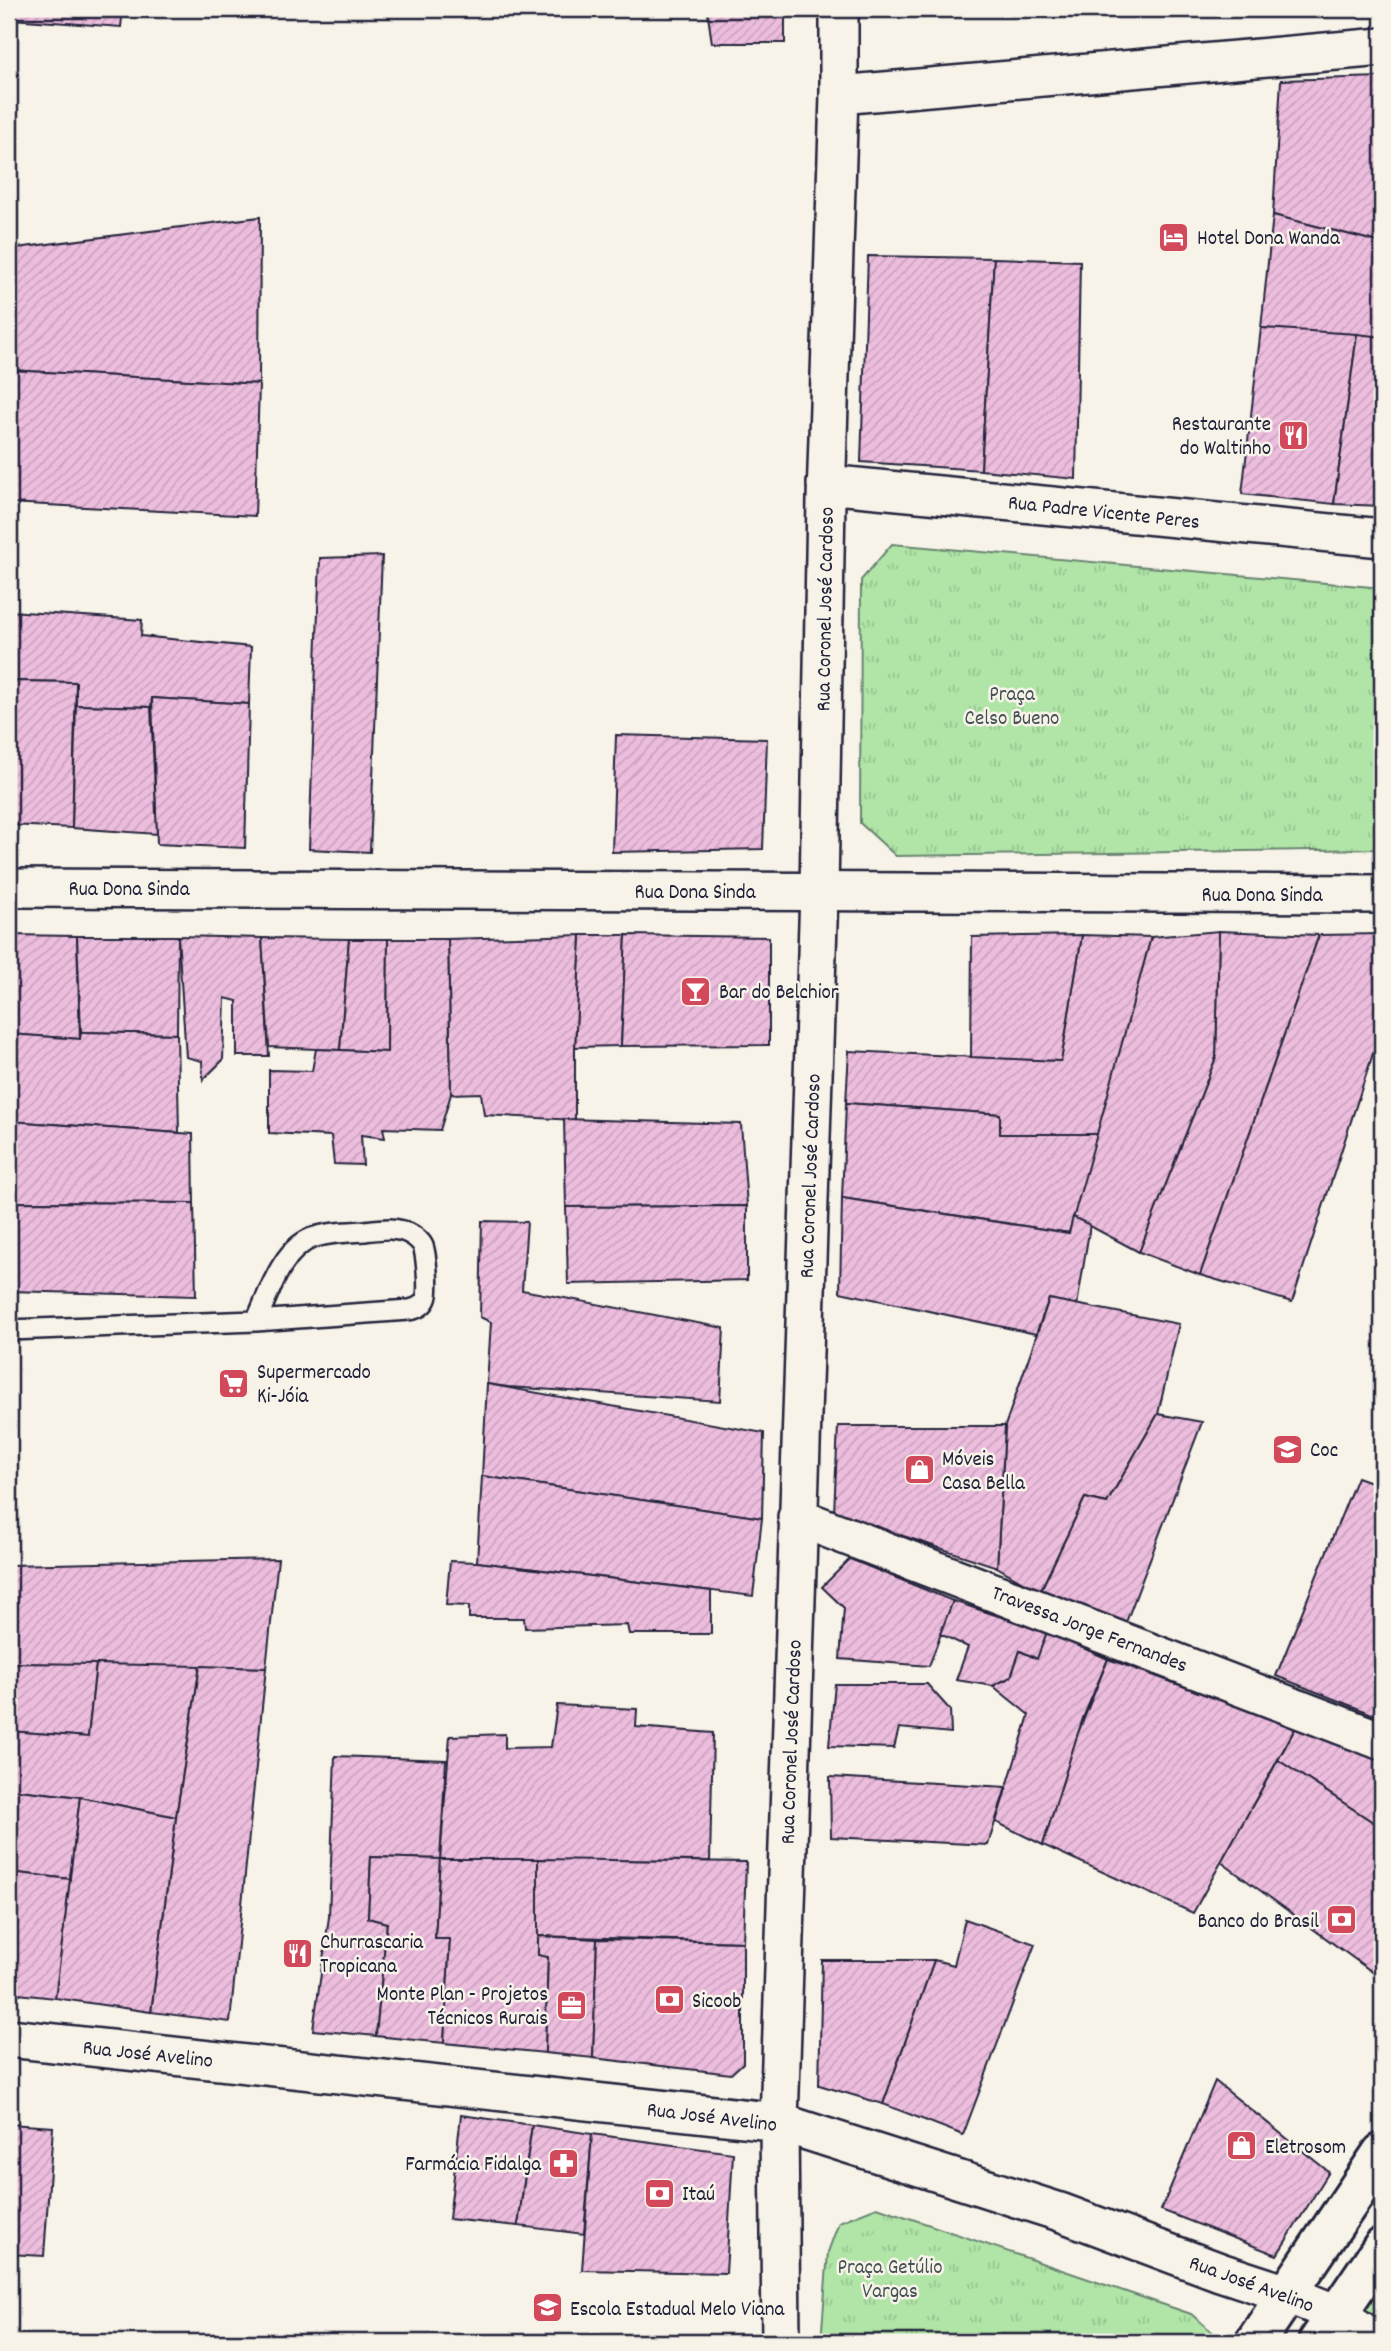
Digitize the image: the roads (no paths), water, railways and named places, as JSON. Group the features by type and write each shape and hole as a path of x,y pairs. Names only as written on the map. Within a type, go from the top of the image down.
{"main road":[{"path":"1255,2342 1287,2294 1377,2174"},
{"path":"1328,2328 1382,2248"}],"street":[{"name":"Rua Coronel José Cardoso","path":"781,2342 779,2122 818,892 839,9"},
{"path":"839,95 1382,47"},
{"name":"Rua Padre Vicente Peres","path":"826,484 1382,538"},
{"name":"Rua Dona Sinda","path":"9,888 1382,894"},
{"name":"Travessa Jorge Fernandes","path":"797,1517 1382,1741"},
{"name":"Rua José Avelino","path":"9,2038 779,2122 1060,2212 1287,2294 1328,2328 1378,2342"}],"lane":[{"path":"9,1330 257,1321 409,1310 418,1308 426,1299 428,1287 423,1247 414,1235 402,1230 334,1233 311,1238 293,1252 279,1273 257,1321"}],"place":[{"name":"Hotel Dona Wanda","path":"1174,237"},
{"name":"Restaurante do Waltinho","path":"1294,435"},
{"name":"Bar do Belchior","path":"696,991"},
{"name":"Supermercado Ki-Jóia","path":"234,1383"},
{"name":"Coc","path":"1287,1449"},
{"name":"Móveis Casa Bella","path":"919,1470"},
{"name":"Banco do Brasil","path":"1342,1920"},
{"name":"Churrascaria Tropicana","path":"297,1953"},
{"name":"Sicoob","path":"669,2000"},
{"name":"Monte Plan - Projetos Técnicos Rurais","path":"571,2005"},
{"name":"Eletrosom","path":"1242,2146"},
{"name":"Farmácia Fidalga","path":"564,2163"},
{"name":"Itaú","path":"659,2193"},
{"name":"Escola Estadual Melo Viana","path":"547,2308"}],"park label":[{"name":"Praça Celso Bueno","path":"1012,705"},
{"name":"Praça Getúlio Vargas","path":"890,2278"}]}
